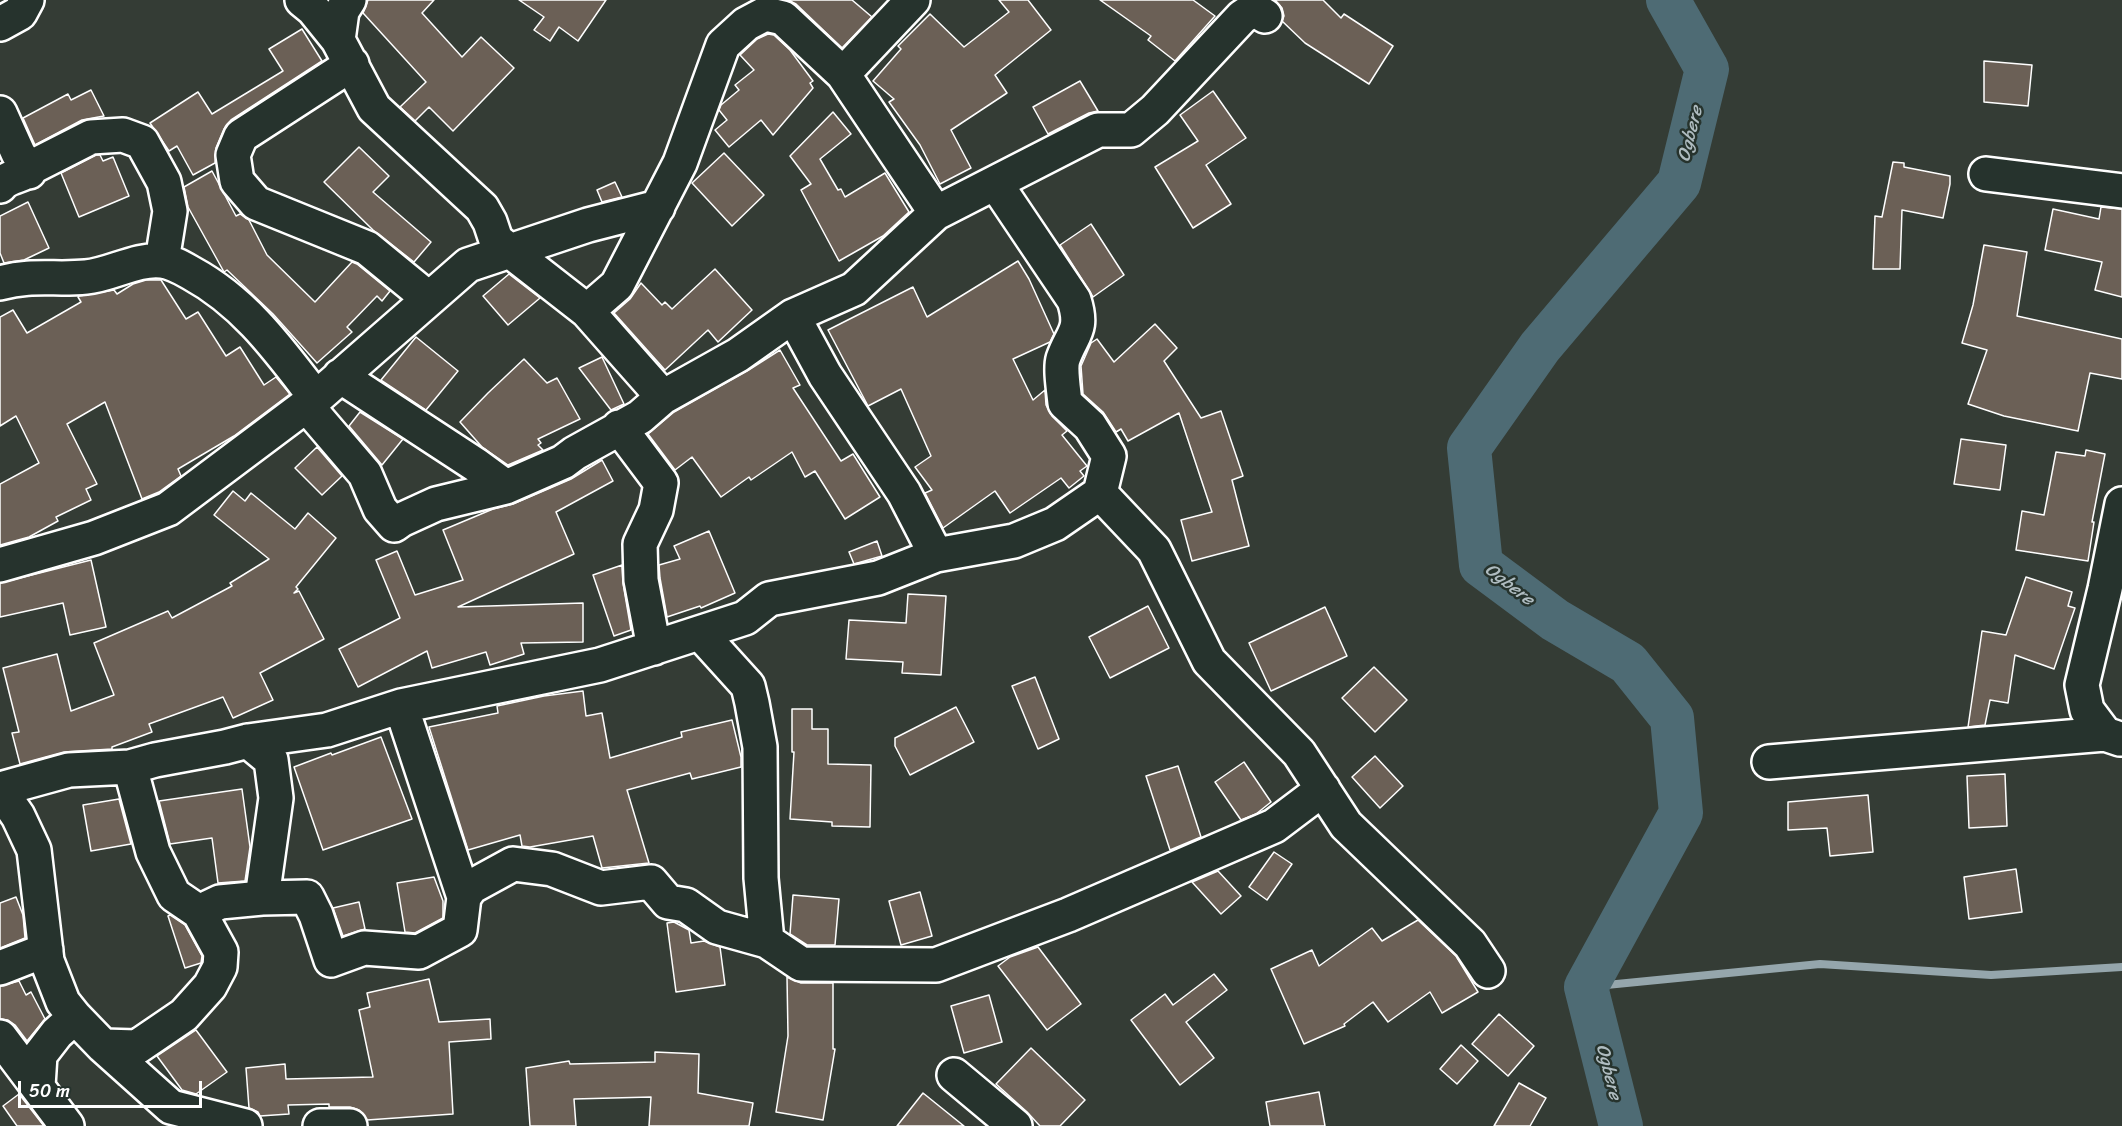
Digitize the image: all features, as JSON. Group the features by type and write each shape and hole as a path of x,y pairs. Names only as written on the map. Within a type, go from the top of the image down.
{"street":[{"path":"0,24 20,13 27,0"},
{"path":"302,0 313,9 345,52 374,108 482,208 496,240 587,310 663,397"},
{"path":"345,52 342,11 349,0"},
{"path":"843,74 913,0"},
{"path":"0,283 20,277 87,277 138,263 162,261 212,284 264,331 311,402 365,474 380,509 394,525 436,504 506,487 563,462 619,427 640,417 663,397 738,355 793,316 854,289 936,213 1098,130 1131,130 1155,110 1242,17 1254,9 1265,16"},
{"path":"587,310 617,285 680,163 723,45 746,24 765,14 783,18 843,74 936,213"},
{"path":"345,52 241,136 233,154 237,181 256,203 367,248 428,298"},
{"path":"0,113 16,162"},
{"path":"16,162 34,166 91,137 123,135 142,141 164,182 170,211 162,261"},
{"path":"0,186 16,162"},
{"path":"1986,174 2122,191"},
{"path":"244,1126 171,1117 63,1002 47,961 34,850 18,816 0,790 69,770 130,767 248,741 327,730 401,706 600,665 745,618 769,599 878,578 936,555 1014,541 1055,524 1100,493 1109,456 1090,426 1065,403 1062,361 1075,337 1079,317 1074,300 996,184"},
{"path":"0,565 94,538 168,509 311,402 468,265 588,225 657,207"},
{"path":"793,316 825,375 904,493 936,555"},
{"path":"340,376 506,487"},
{"path":"619,427 661,483 656,510 640,544 641,580 654,648"},
{"path":"1100,493 1154,550 1209,661 1299,753 1347,825 1470,944 1488,971"},
{"path":"2114,736 2087,710 2082,685 2114,593 2122,504"},
{"path":"700,633 748,686 752,703 760,747 762,878 767,941"},
{"path":"199,912 220,902 307,897 316,915 330,960 364,948 419,952 460,930 464,897 401,706"},
{"path":"1769,762 2114,736"},
{"path":"248,741 271,760 276,798 262,898"},
{"path":"103,1046 137,1047 184,1015 210,986 220,968 221,952 199,912 174,895 153,852 130,767"},
{"path":"464,897 471,887 513,864 552,869 602,888 651,882 668,902 686,905 717,927 767,941 801,964 936,965 1068,915 1274,826 1323,789"},
{"path":"0,968 46,950"},
{"path":"38,1086 40,1055 57,1033 75,1017"},
{"path":"0,1037 67,1126"},
{"path":"954,1075 1008,1124"},
{"path":"320,1126 350,1126"}],"building":[{"path":"368,0 434,0 422,13 462,57 481,37 514,68 453,131 429,107 415,121 400,107 426,82 363,13"},
{"path":"519,0 606,0 578,41 559,27 550,41 534,30 544,17"},
{"path":"788,0 852,0 872,17 842,48 796,4"},
{"path":"999,0 1028,0 1051,30 995,75 1007,93 951,130 971,168 940,184 920,145 889,102 894,99 873,81 901,49 898,46 930,14 964,47 1009,12"},
{"path":"1100,0 1193,0 1215,16 1175,61 1148,40 1151,36"},
{"path":"1275,0 1323,0 1341,18 1344,14 1393,46 1369,84 1305,43 1282,21 1284,16 1282,8"},
{"path":"302,29 322,61 231,120 224,129 216,148 215,163 193,175 177,146 169,151 150,123 198,92 212,114 283,71 269,49"},
{"path":"768,34 774,35 790,50 813,81 810,83 813,88 773,135 761,120 729,147 715,130 727,120 719,110 721,105 739,90 735,85 754,70 740,55 757,39"},
{"path":"1984,61 2032,65 2028,106 1984,102"},
{"path":"1080,81 1098,111 1089,113 1048,134 1033,107"},
{"path":"91,90 104,116 82,120 35,145 23,118 68,94 71,100"},
{"path":"1213,91 1246,138 1206,165 1231,204 1193,228 1155,167 1198,141 1180,115"},
{"path":"833,112 851,134 820,159 838,190 841,189 845,197 885,173 909,212 883,236 839,261 801,190 811,184 790,156"},
{"path":"359,147 389,176 373,192 431,242 414,262 373,230 324,182"},
{"path":"724,153 764,195 732,226 692,183"},
{"path":"100,155 103,161 113,157 129,196 79,217 61,173"},
{"path":"1893,162 1904,163 1904,167 1950,176 1950,184 1943,218 1902,210 1900,269 1873,269 1875,216 1882,217"},
{"path":"212,171 236,216 240,214 249,220 267,255 315,302 352,262 390,291 382,301 377,296 347,327 352,332 317,363 273,314 227,270 224,272 188,207 184,187"},
{"path":"615,182 622,197 602,202 597,190"},
{"path":"28,202 49,248 24,260 4,263 0,253 0,216"},
{"path":"2101,207 2122,209 2122,297 2095,290 2102,262 2045,250 2053,209 2099,219"},
{"path":"1091,224 1124,275 1093,297 1060,245"},
{"path":"1984,245 2027,252 2017,316 2122,339 2122,379 2090,373 2078,431 2004,416 1968,404 1987,350 1962,343 1973,305"},
{"path":"1018,261 1029,279 1054,334 1050,342 1013,359 1033,400 1045,390 1046,405 1052,416 1067,431 1062,435 1087,466 1080,471 1084,476 1069,488 1061,478 1010,513 995,491 943,528 925,493 932,490 915,467 931,456 901,389 868,406 828,330 913,287 927,317"},
{"path":"715,269 752,310 718,342 708,330 665,370 614,313 630,299 641,283 662,305 665,302 672,309"},
{"path":"509,274 540,298 508,325 483,296"},
{"path":"146,280 161,280 186,319 198,312 226,356 240,347 264,385 276,377 290,394 234,436 178,469 181,476 159,492 142,499 105,402 67,424 97,484 86,489 91,500 56,517 58,521 29,537 0,545 0,484 39,463 16,416 0,426 0,317 13,310 27,333 81,302 79,296 114,290 117,294 133,284"},
{"path":"1155,324 1177,348 1164,361 1201,418 1221,411 1243,476 1232,480 1249,546 1192,561 1181,520 1212,512 1179,413 1128,441 1121,429 1116,432 1103,412 1083,394 1081,366 1091,343 1097,339 1114,362"},
{"path":"416,337 458,371 426,410 381,380"},
{"path":"780,350 800,385 793,388 841,461 853,454 880,497 845,519 815,471 805,477 792,452 751,480 749,477 721,497 692,457 675,470 648,434 674,412"},
{"path":"602,357 624,404 611,410 579,368"},
{"path":"524,359 547,383 557,378 580,419 538,439 541,443 538,445 543,450 508,465 482,447 460,422"},
{"path":"360,412 403,439 382,465 349,426"},
{"path":"1961,439 2006,445 2000,490 1954,484"},
{"path":"317,447 342,476 322,495 295,468"},
{"path":"2086,450 2105,454 2092,522 2094,522 2088,561 2016,550 2022,511 2044,515 2056,452 2085,456"},
{"path":"602,460 613,481 556,512 574,554 458,607 583,603 583,642 521,643 524,654 490,665 486,652 432,668 427,651 358,687 339,649 400,618 376,560 397,551 415,595 463,580 443,530 571,479"},
{"path":"233,491 245,501 251,493 295,529 308,513 336,538 296,587 298,589 294,593 299,591 324,639 260,673 273,700 233,718 223,697 149,724 152,732 112,747 112,749 64,752 20,764 12,733 19,732 3,668 57,654 71,711 114,695 94,643 168,611 172,618 232,586 230,583 269,559 214,515"},
{"path":"709,531 735,593 701,608 700,606 667,617 659,565 680,559 674,546"},
{"path":"877,541 882,556 854,564 849,552"},
{"path":"91,560 106,627 70,635 63,603 0,617 0,583"},
{"path":"622,565 631,630 614,636 593,575"},
{"path":"2026,577 2072,592 2068,606 2075,608 2054,669 2015,655 2008,703 1990,700 1985,725 1968,727 1982,631 2006,635"},
{"path":"908,594 946,596 941,675 902,673 903,662 846,659 849,620 906,623"},
{"path":"1148,606 1169,648 1110,678 1089,637"},
{"path":"1325,607 1347,656 1271,691 1249,643"},
{"path":"1374,667 1407,700 1375,732 1342,698"},
{"path":"1035,677 1059,739 1038,749 1012,686"},
{"path":"583,691 586,716 602,713 610,758 682,737 681,732 732,720 741,757 741,767 692,779 690,773 627,790 649,863 602,868 593,836 530,847 522,846 520,835 468,850 429,727 498,713 497,706"},
{"path":"956,707 974,742 910,775 895,746 895,738"},
{"path":"792,709 812,709 812,729 828,729 828,764 871,765 870,827 832,826 832,822 790,819 794,752 792,752"},
{"path":"381,737 412,819 323,850 294,767"},
{"path":"1375,756 1403,786 1380,808 1352,777"},
{"path":"1244,762 1271,802 1256,814 1241,820 1215,782"},
{"path":"1178,766 1201,837 1170,850 1146,776"},
{"path":"2005,774 2007,826 1969,828 1967,776"},
{"path":"242,789 250,847 245,881 218,883 212,838 170,844 159,801"},
{"path":"1868,795 1873,852 1830,856 1827,828 1788,830 1788,802"},
{"path":"119,799 131,844 91,851 83,805"},
{"path":"1274,852 1292,864 1267,900 1249,887"},
{"path":"2016,869 2022,912 1969,919 1964,877"},
{"path":"1218,871 1241,896 1221,914 1192,882"},
{"path":"434,877 443,901 443,918 415,933 405,932 397,883"},
{"path":"920,892 932,936 901,945 889,901"},
{"path":"793,895 839,899 835,945 807,945 790,934"},
{"path":"16,897 23,915 25,938 0,948 0,903"},
{"path":"359,902 365,929 343,936 333,908"},
{"path":"170,915 185,925 202,956 201,963 185,968 168,916"},
{"path":"1418,920 1456,956 1478,992 1442,1013 1430,992 1388,1022 1373,1002 1344,1024 1345,1026 1304,1044 1271,969 1312,950 1319,966 1372,928 1382,941"},
{"path":"674,922 689,930 691,943 704,941 720,947 725,985 676,992 667,923"},
{"path":"1038,947 1081,1004 1047,1030 998,966 1010,957"},
{"path":"1214,974 1227,990 1186,1022 1214,1058 1180,1085 1131,1020 1165,994 1173,1005"},
{"path":"787,977 801,983 833,983 833,1049 835,1049 823,1120 776,1112 788,1036"},
{"path":"429,979 439,1022 490,1019 491,1039 449,1042 453,1114 367,1120 359,1110 350,1107 329,1107 329,1104 288,1105 289,1114 260,1116 258,1112 249,1108 246,1068 285,1064 286,1079 373,1077 359,1010 370,1007 367,993"},
{"path":"19,981 26,995 31,992 45,1019 27,1041 15,1025 8,1020 0,1019 0,986"},
{"path":"989,995 1002,1042 964,1053 951,1006"},
{"path":"1499,1014 1534,1046 1508,1076 1472,1044"},
{"path":"196,1030 227,1072 196,1094 182,1090 157,1056"},
{"path":"1461,1045 1478,1061 1457,1084 1440,1069"},
{"path":"1031,1048 1085,1100 1060,1126 1040,1126 996,1084"},
{"path":"655,1052 699,1054 698,1093 753,1103 749,1126 649,1126 651,1097 574,1099 576,1126 530,1126 526,1068 569,1061 570,1064 655,1062"},
{"path":"1519,1083 1546,1098 1530,1126 1494,1126"},
{"path":"1319,1092 1325,1126 1270,1126 1266,1102"},
{"path":"923,1093 964,1126 897,1126"},
{"path":"19,1094 44,1126 17,1126 3,1106"}],"waterway":[{"name":"Ogbere","path":"1621,1126 1586,987 1681,813 1672,718 1628,663 1555,620 1481,565 1469,448 1540,347 1679,183 1707,69 1668,0"},
{"path":"1586,987 1820,964 1991,975 2122,967"}]}
